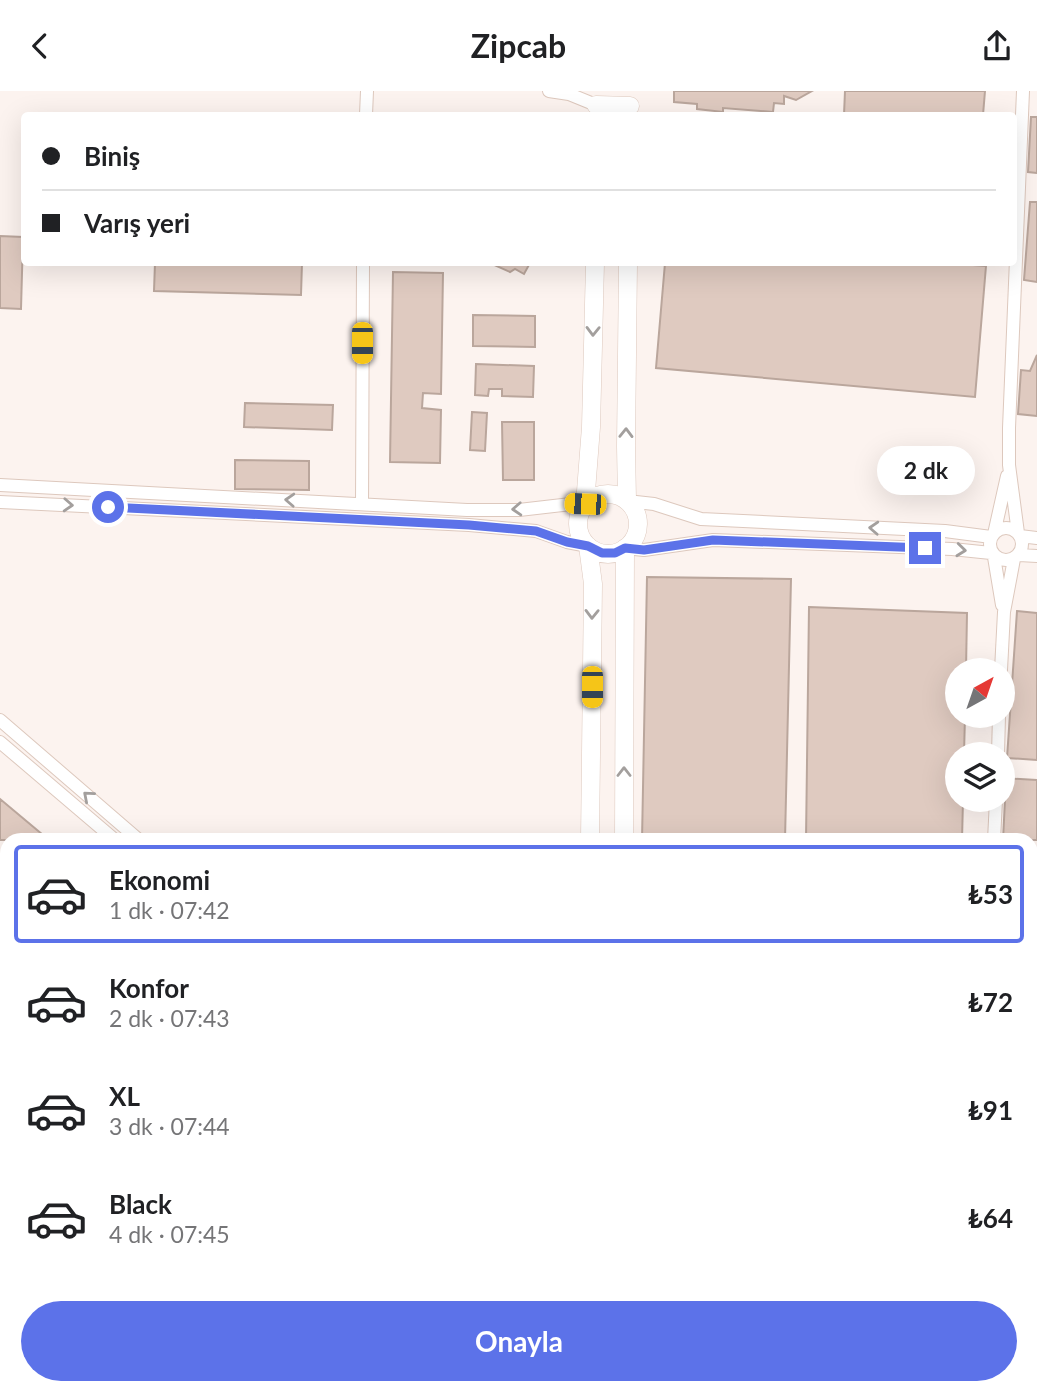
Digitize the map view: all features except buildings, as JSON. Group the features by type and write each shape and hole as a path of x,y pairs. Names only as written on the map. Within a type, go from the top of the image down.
{"street":[{"path":"366,112 367,91"},
{"path":"550,91 569,94 596,104 630,104"},
{"path":"1017,251 1023,91"},
{"path":"362,504 363,266"},
{"path":"585,504 591,427 595,266"},
{"path":"0,502 469,525 536,531 588,546 602,553 615,553 632,542 638,524 636,513 627,501 628,266"},
{"path":"1002,658 1004,612 1016,557 1022,545 1009,465 1016,266"},
{"path":"1004,612 989,542 1009,465"},
{"path":"0,485 467,510 519,510 585,504"},
{"path":"590,833 593,584 588,546 580,533 578,523 585,504 594,497 614,495 627,501 654,504 701,519 992,535 999,529 1010,528 1019,535 1037,538"},
{"path":"625,548 644,550 713,540 952,549 993,555 1004,561 1016,557 1037,556"},
{"path":"624,833 625,548"},
{"path":"0,720 131,833"},
{"path":"0,742 107,833"},
{"path":"995,833 996,812"}],"route":[{"path":"108,507 469,525 536,531 588,546 602,553 615,553 625,548 644,550 713,540 925,548"}]}
